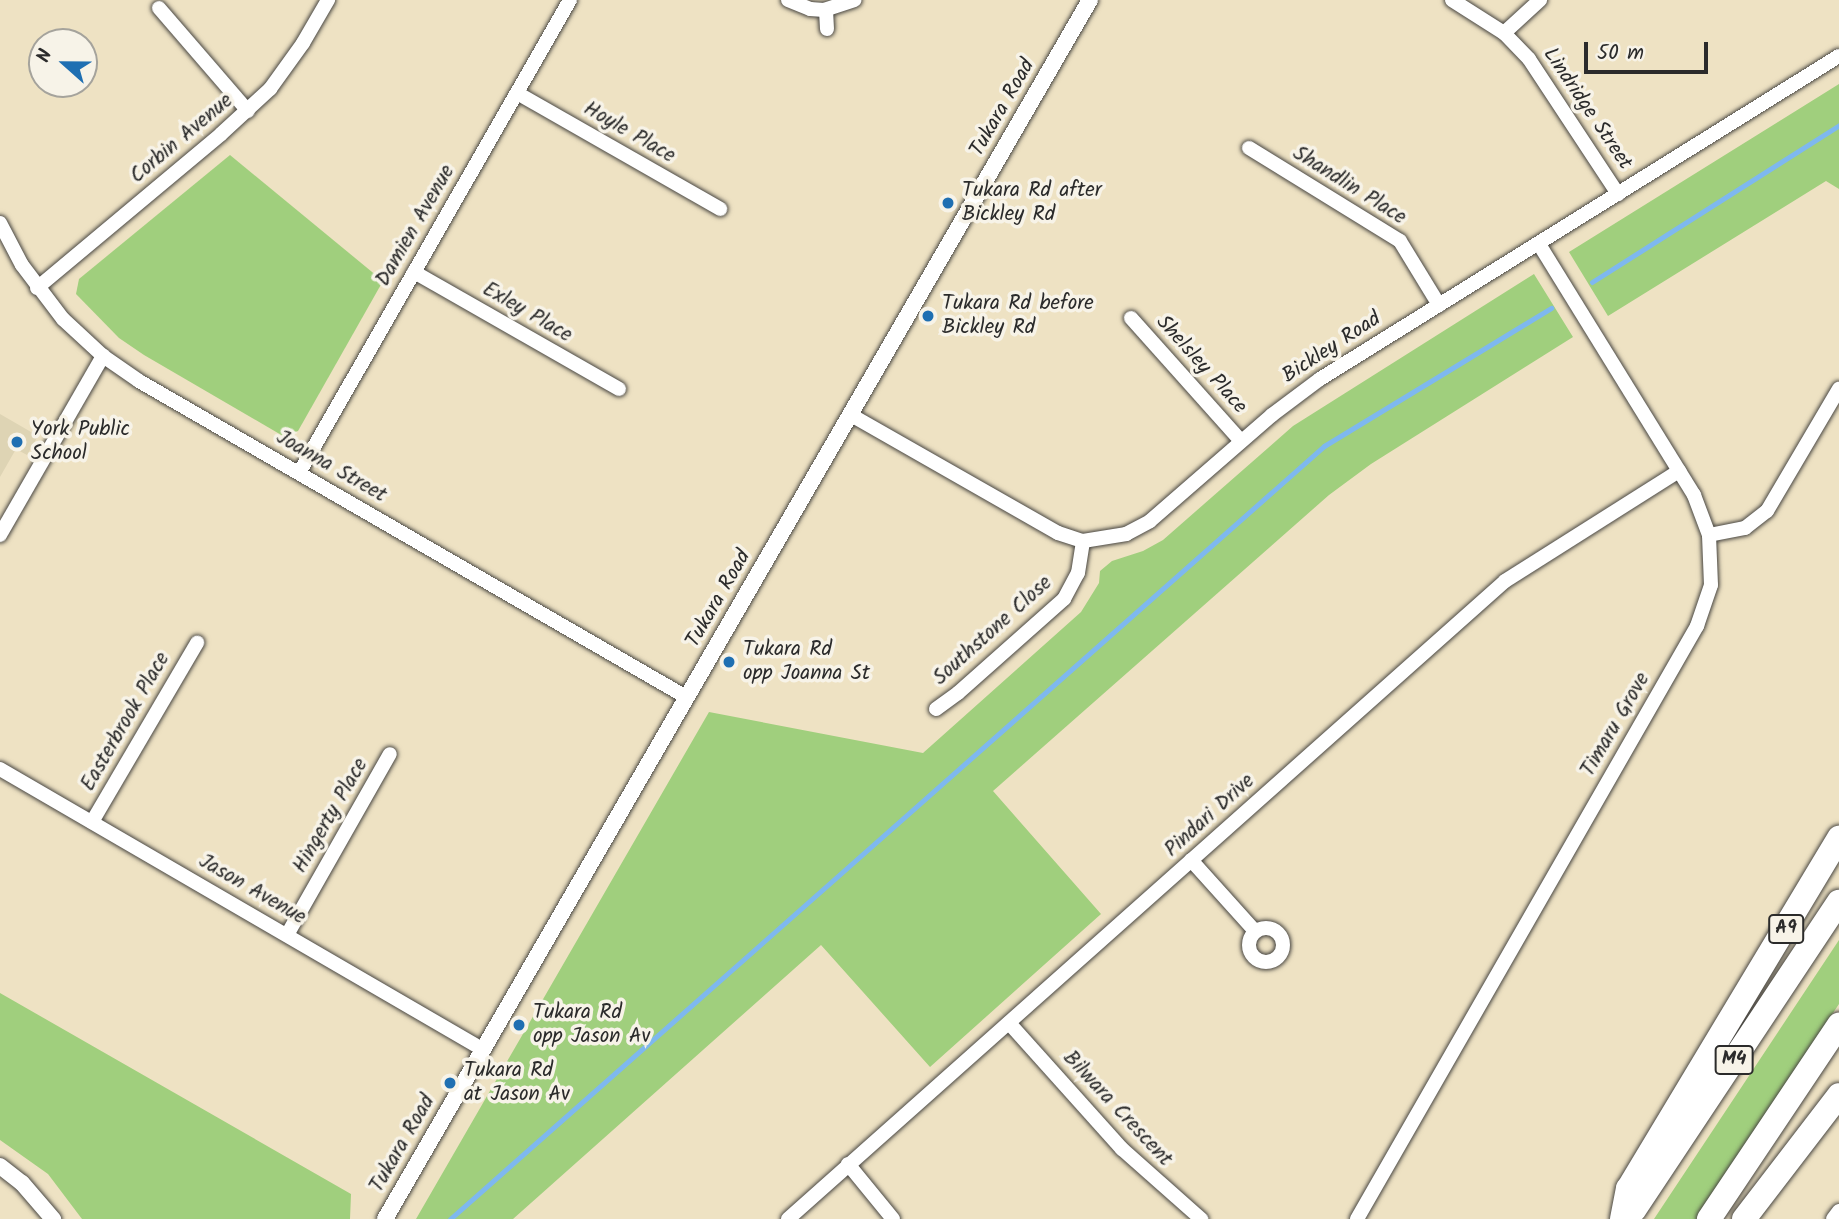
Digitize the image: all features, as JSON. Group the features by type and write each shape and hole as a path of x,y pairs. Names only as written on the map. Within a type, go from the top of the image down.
{"highway":[{"name":"A9","path":"1622,1219 1628,1189 1839,838"},
{"name":"M4","path":"1628,1219 1839,902"},
{"path":"1709,1219 1839,1025"},
{"path":"1744,1219 1839,1095"}],"street":[{"name":"Corbin Avenue","path":"37,288 248,111 286,69 328,0"},
{"name":"Damien Avenue","path":"299,473 570,0"},
{"path":"788,0 810,9 826,10 854,0"},
{"name":"Tukara Road","path":"384,1219 1090,0"},
{"name":"Lindridge Street","path":"1452,0 1504,33 1543,76 1618,194"},
{"path":"1504,33 1540,0"},
{"path":"159,8 248,111"},
{"path":"826,10 827,29"},
{"name":"Bickley Road","path":"851,415 1046,528 1083,541 1126,534 1150,522 1241,441 1320,379 1839,56"},
{"name":"Hoyle Place","path":"517,93 720,209"},
{"name":"Shandlin Place","path":"1249,148 1400,241 1439,305"},
{"name":"Joanna Street","path":"0,223 37,288 63,319 103,356 138,381 686,697"},
{"name":"Timaru Grove","path":"1357,1219 1697,626 1711,585 1709,535 1699,505 1539,244"},
{"name":"Exley Place","path":"414,272 619,389"},
{"name":"Shelsley Place","path":"1131,318 1241,441"},
{"path":"0,535 103,356"},
{"path":"1709,535 1745,528 1768,512 1839,389"},
{"name":"Pindari Drive","path":"788,1219 1505,581 1679,471"},
{"name":"Southstone Close","path":"936,709 958,694 1064,599 1078,573 1083,541"},
{"name":"Easterbrook Place","path":"92,822 197,643"},
{"name":"Hingerty Place","path":"287,935 390,754"},
{"name":"Jason Avenue","path":"0,769 482,1049"},
{"path":"1191,860 1255,931"},
{"name":"Bilwara Crescent","path":"1009,1023 1122,1149 1201,1219"},
{"path":"848,1164 893,1219"},
{"path":"0,1166 27,1188 53,1219"},
{"path":"1833,1219 1839,1211"}],"shaded area":[{"name":"York Public School","path":"0,414 38,436 27,455 16,449 0,477"}],"green space":[{"path":"1839,84 1839,189 1826,181 1608,316 1569,252"},
{"path":"230,155 383,281 298,431 283,436 119,338 76,294 79,279"},
{"path":"1534,274 1573,337 1371,464 1329,495 993,791 1101,914 930,1067 821,945 513,1219 416,1219 709,712 923,753 1081,612 1099,583 1100,571 1112,561 1143,551 1163,540 1293,426"},
{"path":"1839,940 1839,1004 1696,1219 1654,1219"},
{"path":"0,993 351,1194 350,1219 82,1219 48,1174 0,1140"}],"waterway":[{"path":"1592,282 1839,125"},
{"path":"450,1219 1324,446 1551,308"}],"place":[{"name":"Tukara Rd after Bickley Rd","path":"948,203"},
{"name":"Tukara Rd before Bickley Rd","path":"928,316"},
{"name":"York Public School","path":"17,442"},
{"name":"Tukara Rd opp Joanna St","path":"729,662"},
{"name":"Tukara Rd opp Jason Av","path":"519,1025"},
{"name":"Tukara Rd at Jason Av","path":"450,1083"}]}
